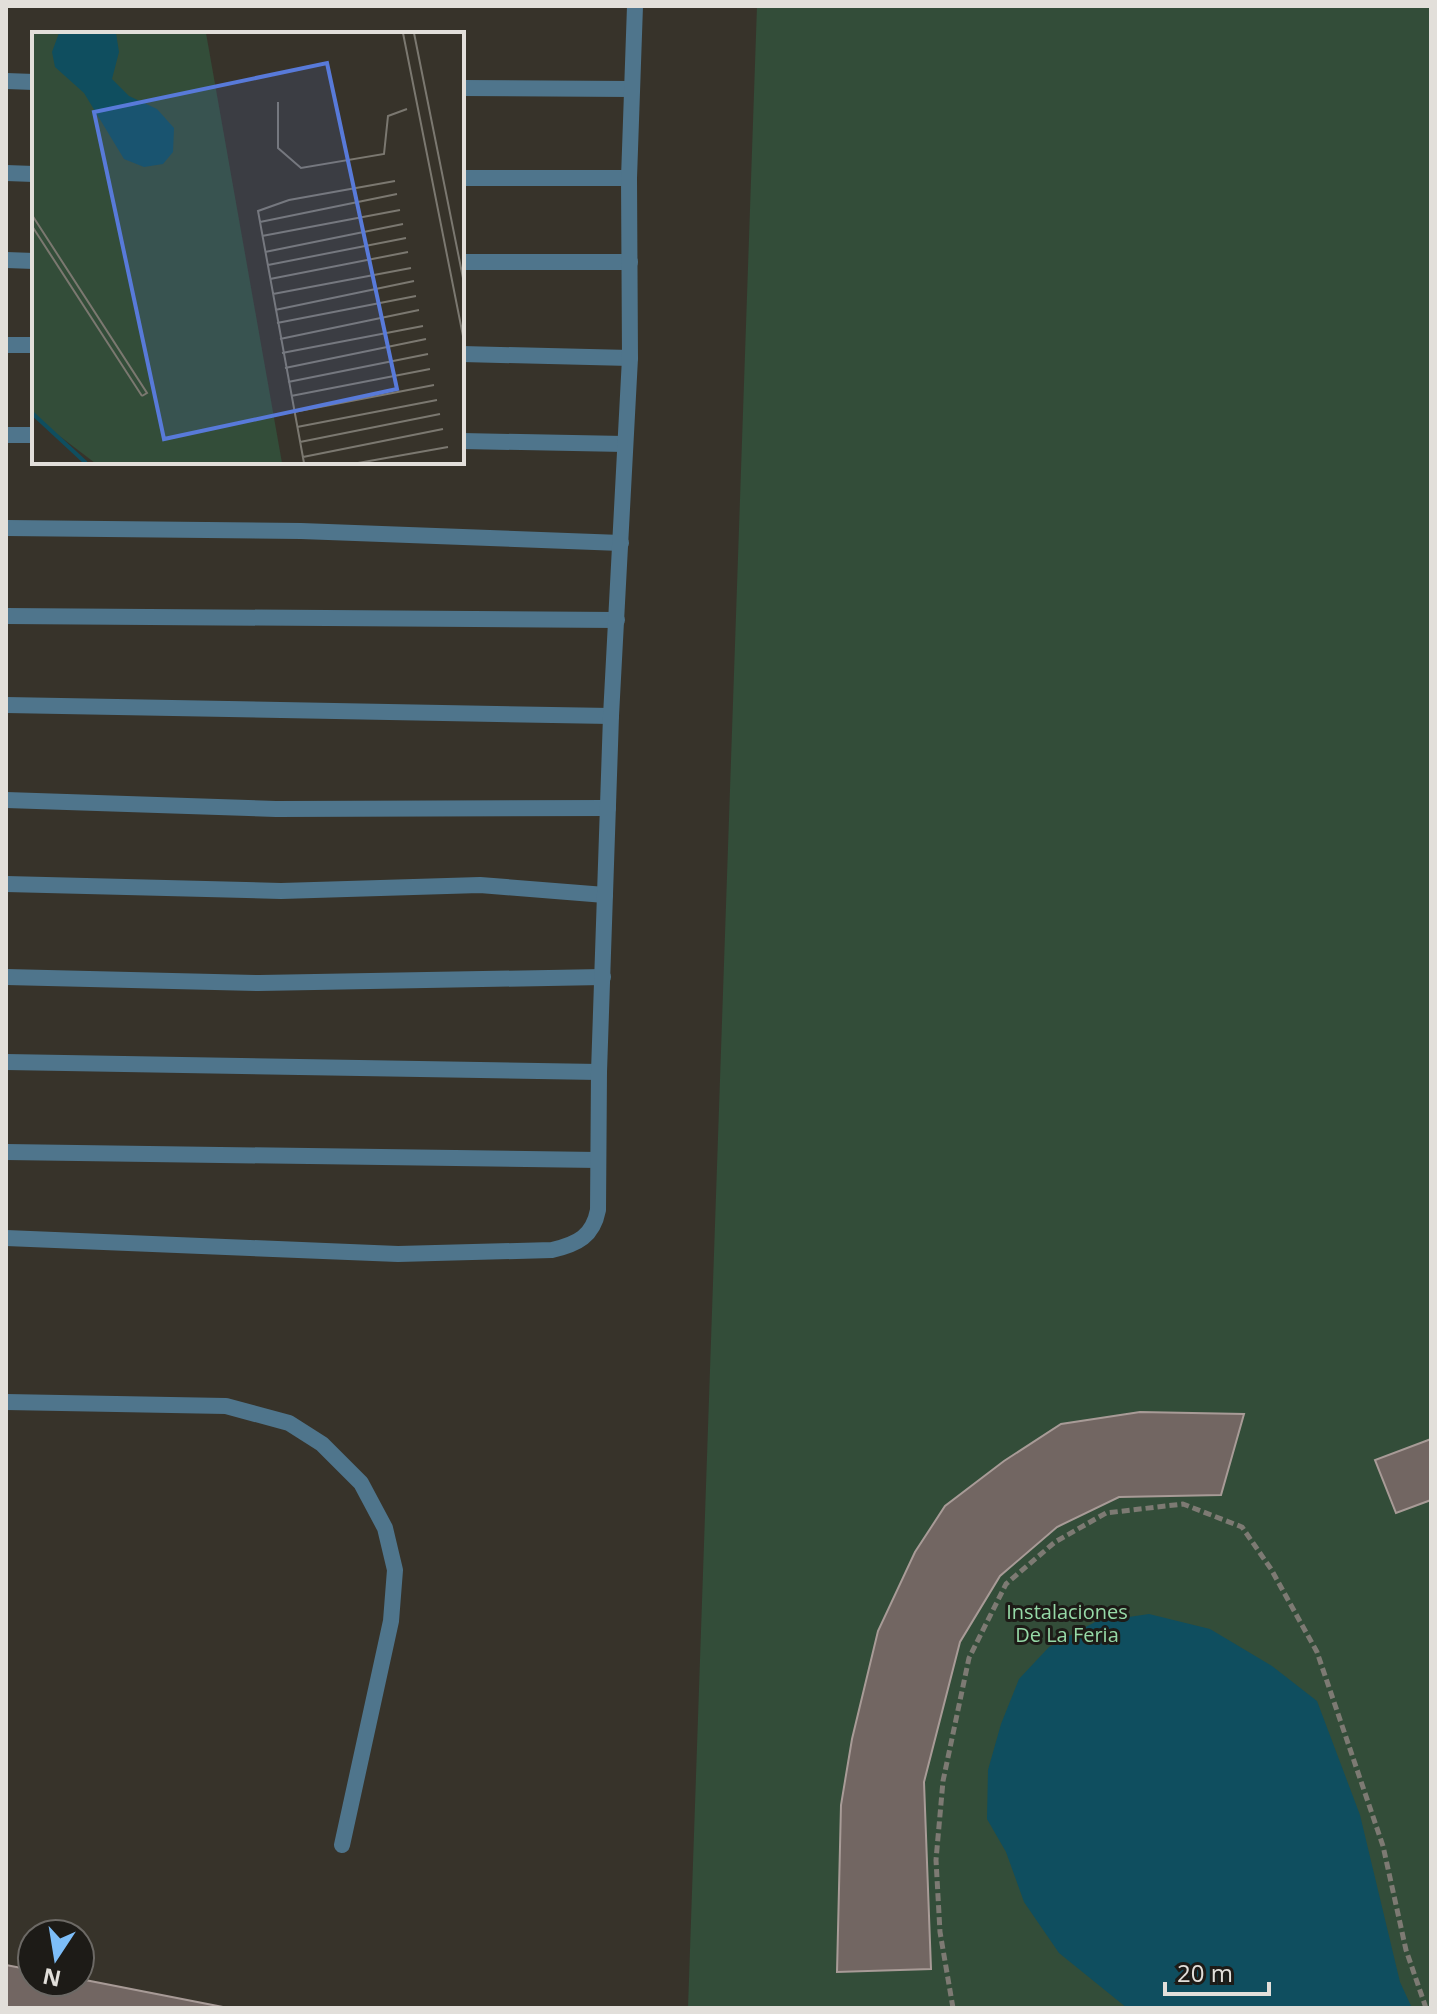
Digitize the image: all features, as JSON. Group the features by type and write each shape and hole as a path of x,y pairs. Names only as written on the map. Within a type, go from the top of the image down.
{"lane":[{"path":"6,1238 398,1254 552,1250 586,1237 595,1224 598,1210 599,1072 611,716 630,358 630,89 635,6"},
{"path":"6,81 32,82"},
{"path":"464,88 630,89"},
{"path":"6,173 32,174"},
{"path":"464,178 629,178"},
{"path":"6,260 32,261"},
{"path":"464,262 630,262"},
{"path":"6,345 32,345"},
{"path":"464,354 630,358"},
{"path":"6,435 32,435"},
{"path":"464,441 625,444"},
{"path":"6,528 301,531 621,543"},
{"path":"6,616 617,620"},
{"path":"6,705 611,716"},
{"path":"6,800 276,809 608,808"},
{"path":"6,884 281,891 480,885 605,895"},
{"path":"6,977 259,983 603,977"},
{"path":"6,1062 599,1072"},
{"path":"6,1152 598,1160"},
{"path":"6,1402 226,1406 289,1423 322,1444 361,1483 385,1528 395,1570 391,1621 342,1845"}],"path":[{"path":"953,2008 940,1932 936,1860 943,1781 969,1658 1006,1584 1055,1542 1106,1513 1183,1504 1242,1527 1271,1569 1317,1652 1383,1846 1406,1950 1426,2008"}],"green space":[{"name":"Instalaciones De La Feria","path":"757,6 1431,6 1431,2008 688,2008"}],"water":[{"path":"1149,1614 1210,1629 1272,1666 1317,1701 1360,1815 1400,1982 1412,2008 1127,2008 1059,1953 1024,1902 1006,1852 987,1819 988,1770 1001,1724 1019,1679 1049,1647 1095,1622"}],"building":[{"path":"1140,1412 1244,1414 1221,1495 1119,1497 1057,1527 1000,1576 960,1642 924,1782 931,1969 837,1972 841,1805 852,1739 878,1631 915,1552 945,1506 1004,1461 1061,1424"},
{"path":"1431,1439 1431,1500 1396,1513 1375,1460"},
{"path":"6,1965 16,1967 16,1998 96,1998 96,1982 228,2008 6,2008"}]}
